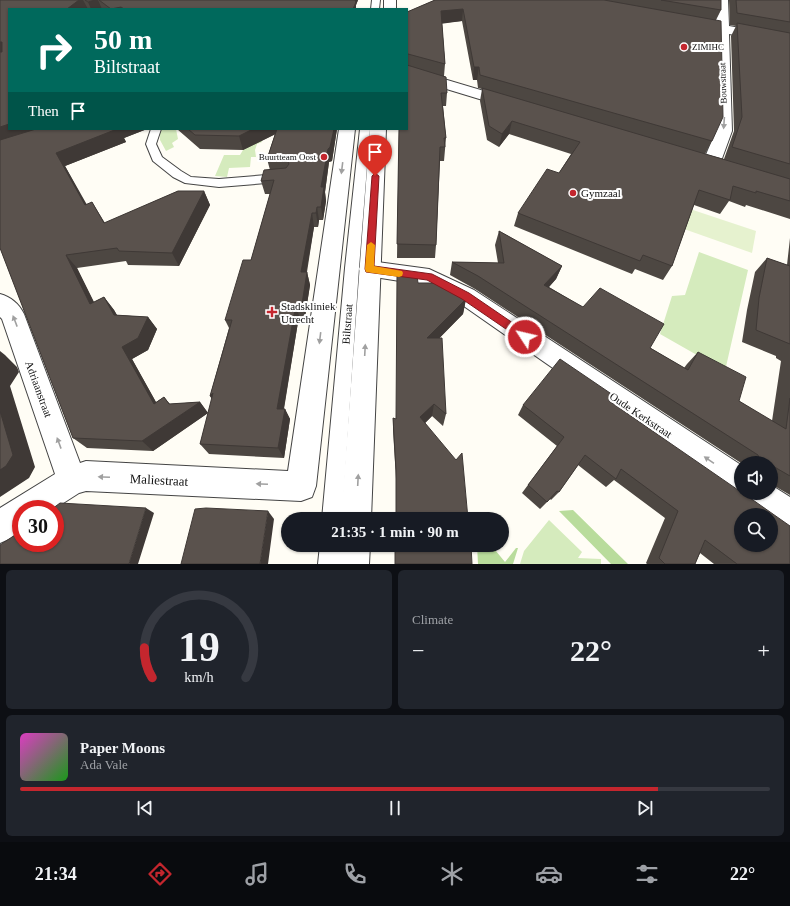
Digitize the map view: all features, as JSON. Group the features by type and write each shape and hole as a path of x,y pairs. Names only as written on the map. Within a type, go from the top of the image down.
{"street":[{"name":"Bouwstraat","path":"711,164 724,131 725,116 721,29 722,0"},
{"path":"684,22 790,41"},
{"path":"408,72 527,108"},
{"name":"Maliestraat","path":"40,500 72,480 86,476 301,486 347,130"},
{"name":"Biltstraat","path":"356,512 378,130"},
{"name":"Oude Kerkstraat","path":"370,269 429,277 466,296 734,477"},
{"name":"Adriaanstraat","path":"0,303 12,314 72,480"},
{"path":"768,500 790,515"},
{"path":"0,527 12,518"},
{"path":"353,564 354,552"}],"lane":[{"path":"156,130 151,144 157,158 177,174 188,180 219,184 286,177"},
{"name":"Biltstraat","path":"333,512 352,268 365,130"},
{"path":"328,564 329,552"}],"green space":[{"path":"160,130 176,130 178,139 172,143 174,147 166,151 160,140"},
{"path":"262,140 262,142 257,144 255,150 256,157 251,157 250,167 229,168 227,177 215,176 224,155 240,155 243,150"},
{"path":"690,209 756,231 752,253 684,229"},
{"path":"699,252 748,270 725,371 660,334 672,296 685,295"},
{"path":"573,510 628,564 611,564 559,511"},
{"path":"549,520 582,552 578,558 601,559 601,564 520,564 524,551"},
{"path":"516,548 518,548 513,564 478,564 477,552 497,552 505,562"}],"building":[{"path":"0,0 79,0 68,8 8,8 8,124 0,127 0,52 2,52 2,42 0,42"},
{"path":"99,0 355,0 356,2 353,8 110,8"},
{"path":"435,0 604,0 721,21 723,117 712,141 480,75 479,67 474,67 463,9 441,11 445,64 408,54 408,12"},
{"path":"661,0 721,0 721,10"},
{"path":"736,0 790,0 790,22 737,13"},
{"path":"737,23 790,33 790,164 732,147 742,117"},
{"path":"408,65 446,77 447,93 441,93 446,138 444,138 445,147 440,147 436,245 397,244 399,130 408,130"},
{"path":"482,88 790,179 790,201 733,186 730,200 699,190 672,266 643,255 640,261 518,213 547,169 559,173 580,142 512,121 502,134 489,126"},
{"path":"33,130 114,130 56,153 85,205 92,202 104,223 178,191 204,191 172,253 119,251 117,248 66,255 90,304 104,297 114,315 148,317 138,338 122,347 154,404 164,397 169,404 200,402 142,441 73,438 0,248 0,140"},
{"path":"189,130 251,130 239,136 195,135"},
{"path":"277,130 334,130 330,147 328,149 321,187 324,187 321,207 317,207 316,213 312,213 301,272 307,272 302,304 296,304 277,409 285,409 278,448 200,444 213,393 210,396 232,320 225,320 243,260 251,260 274,180 261,181 264,170 286,168 289,164 287,159 267,159"},
{"path":"499,231 562,266 544,285 583,307 600,288 664,324 650,348 688,370 698,352 746,377 739,401 786,429 790,398 790,476 778,469 778,456 758,456 478,276 452,262 504,263"},
{"path":"767,258 790,266 790,344 756,330 759,298"},
{"path":"397,276 417,276 418,283 434,283 466,299 427,338 442,338 446,414 434,404 420,417 456,460 462,453 467,512 396,512 396,470 393,418 396,419"},
{"path":"560,359 613,395 609,401 734,487 734,500 753,500 764,508 734,508 734,552 778,552 778,518 790,526 790,564 737,564 705,540 695,564 665,564 659,558 678,511 621,469 616,479 585,455 559,492 557,491 547,502 528,485 564,437 523,405"},
{"path":"0,411 13,455 6,466 0,470"},
{"path":"64,503 146,508 129,564 0,564 0,545 12,537 12,552 64,552"},
{"path":"206,508 268,511 260,564 181,564 195,509"},
{"path":"395,552 471,552 472,564 395,564"}],"slow traffic":[{"path":"371,245 370,269 399,273"}],"place":[{"name":"ZIMIHC","path":"684,47"},
{"name":"Buurtteam Oost","path":"324,157"},
{"name":"Gymzaal","path":"573,193"},
{"name":"Stadskliniek Utrecht","path":"272,312"}],"route":[{"path":"375,176 370,269 429,277 466,296 525,337"}]}
